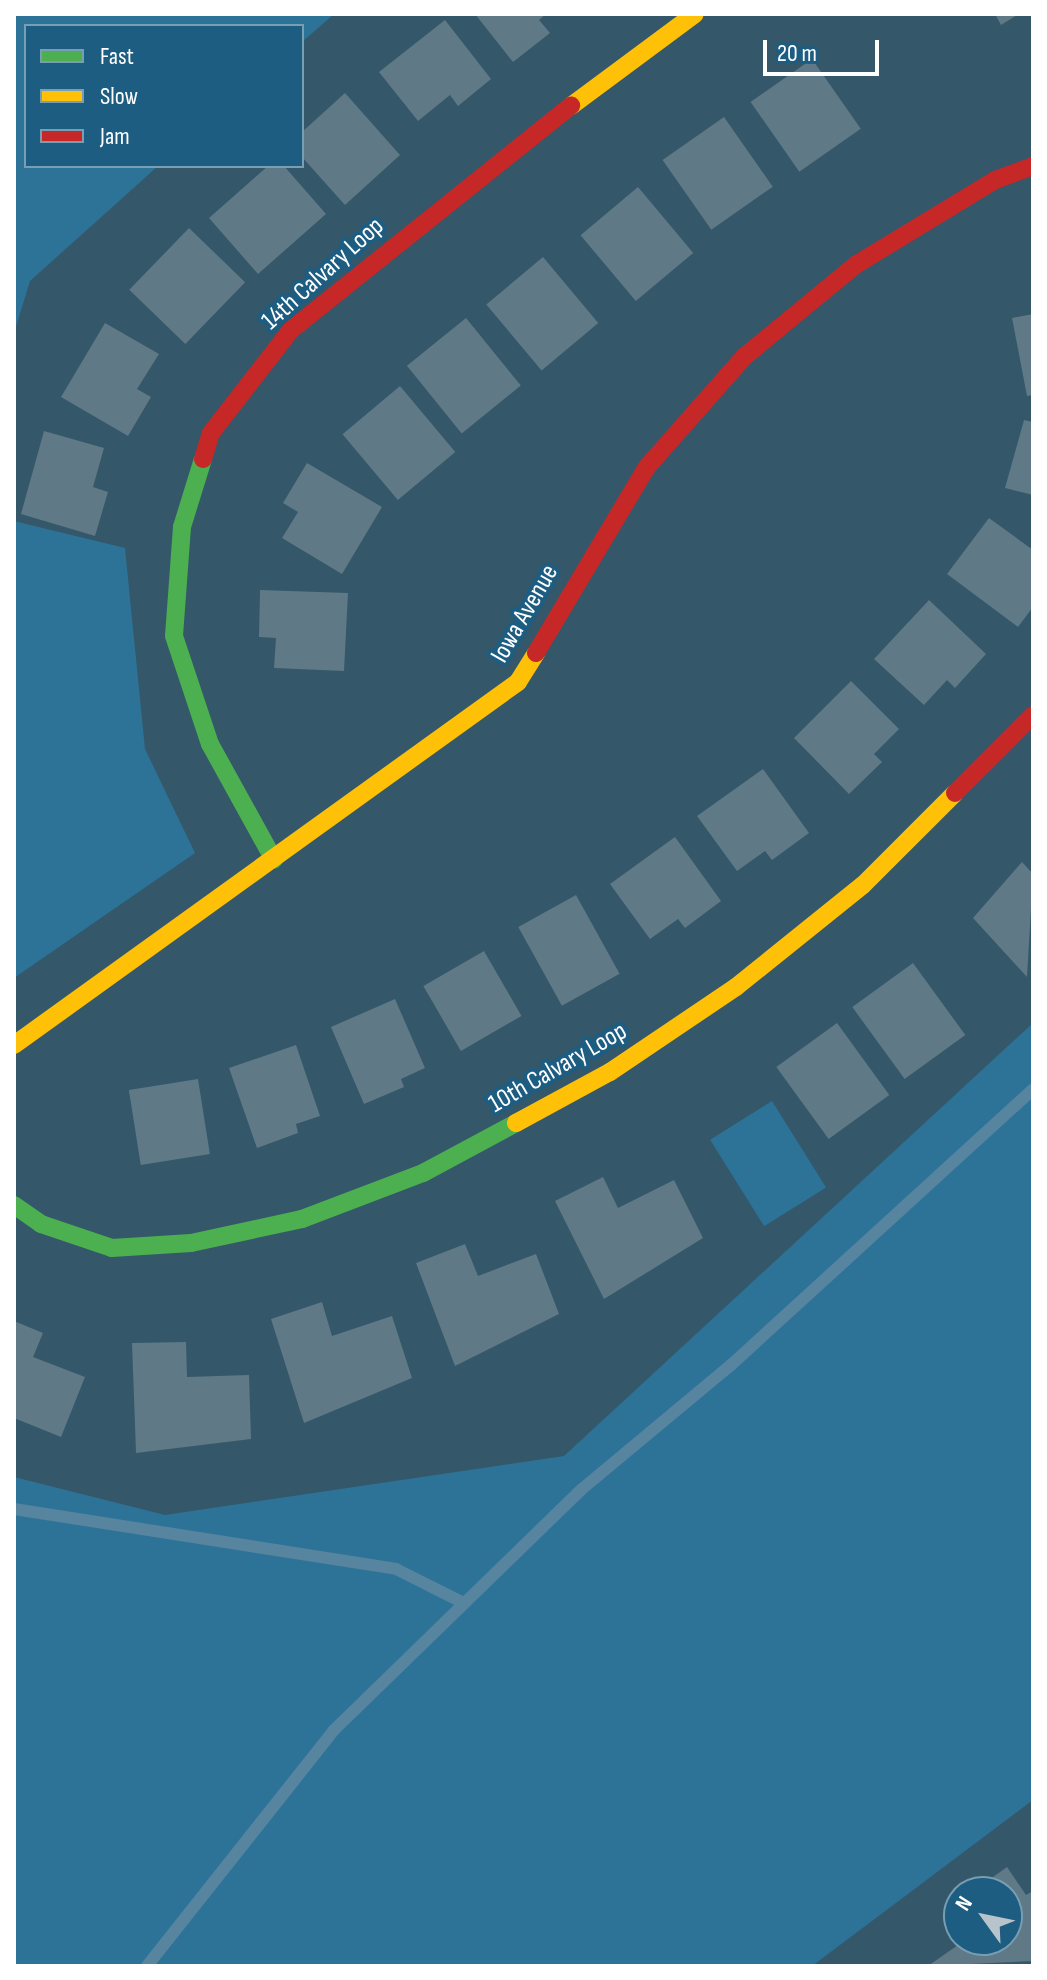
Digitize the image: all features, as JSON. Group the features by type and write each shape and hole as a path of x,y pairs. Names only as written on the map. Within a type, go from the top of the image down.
{"street":[{"name":"14th Calvary Loop","path":"274,860 210,744 174,636 182,527 211,433 291,330 487,168 695,14"},
{"name":"Iowa Avenue","path":"14,1045 518,682 647,467 744,357 857,264 995,180 1033,166"},
{"name":"10th Calvary Loop","path":"14,1205 41,1224 112,1248 191,1243 302,1219 423,1173 610,1072 736,987 863,885 1033,715"}],"shaded area":[{"path":"14,14 334,14 304,40 304,24 24,24 24,168 156,168 30,281 14,333"},
{"path":"14,521 125,548 145,749 195,853 14,978"},
{"path":"1033,1023 1033,1800 812,1966 14,1966 14,1477 165,1515 564,1456"},
{"path":"772,1101 826,1188 764,1226 710,1140"}],"building":[{"path":"475,14 546,14 539,20 550,33 513,62"},
{"path":"995,14 1019,14 1001,25"},
{"path":"445,20 491,79 458,106 450,95 418,121 379,72"},
{"path":"812,59 861,129 799,172 751,102"},
{"path":"345,93 400,155 345,205 304,159 304,130"},
{"path":"724,117 773,187 711,230 663,160"},
{"path":"266,168 286,168 326,214 258,274 209,218"},
{"path":"638,187 693,253 636,301 581,235"},
{"path":"189,228 245,282 185,344 129,290"},
{"path":"543,257 598,323 542,370 486,305"},
{"path":"1033,314 1033,395 1027,396 1012,318"},
{"path":"466,318 521,386 462,433 407,366"},
{"path":"105,323 159,354 137,389 151,397 128,436 61,397"},
{"path":"400,386 455,452 398,500 343,434"},
{"path":"1024,420 1033,422 1033,495 1005,488"},
{"path":"44,431 104,448 93,487 108,492 95,536 21,514"},
{"path":"307,463 382,507 342,574 282,538 298,512 283,503"},
{"path":"989,518 1033,550 1033,607 1018,627 947,574"},
{"path":"260,590 348,593 344,671 274,668 276,638 259,637"},
{"path":"929,600 986,654 955,688 947,680 924,705 874,659"},
{"path":"851,681 899,729 874,754 882,762 849,794 794,738"},
{"path":"763,769 809,833 772,860 765,851 737,871 697,816"},
{"path":"675,837 721,901 685,928 678,919 650,939 610,884"},
{"path":"1022,862 1033,874 1027,977 973,918"},
{"path":"576,895 620,974 562,1006 518,927"},
{"path":"484,951 522,1016 461,1051 423,986"},
{"path":"913,963 965,1035 905,1079 852,1007"},
{"path":"395,999 425,1068 401,1079 404,1087 364,1104 331,1027"},
{"path":"837,1023 889,1095 829,1139 776,1067"},
{"path":"296,1045 320,1116 296,1124 298,1133 257,1148 229,1068"},
{"path":"198,1079 210,1154 141,1165 129,1090"},
{"path":"603,1177 618,1208 674,1180 703,1238 604,1299 555,1201"},
{"path":"465,1244 478,1276 536,1254 559,1314 455,1366 416,1263"},
{"path":"322,1302 332,1336 392,1316 412,1378 304,1423 271,1319"},
{"path":"14,1321 43,1333 33,1357 85,1377 61,1437 14,1418"},
{"path":"186,1342 187,1377 249,1375 251,1439 136,1453 132,1343"},
{"path":"1007,1867 1013,1876 994,1876"},
{"path":"1023,1891 1026,1895 1033,1891 1033,1961 928,1966 943,1955 1023,1956"}],"waterway":[{"path":"147,1966 333,1731 582,1489 731,1365 1033,1089"},
{"path":"14,1509 396,1569 464,1603"}],"traffic: fast":[{"path":"203,459 182,527 174,636 210,744 274,860"},
{"path":"14,1205 41,1224 112,1248 191,1243 302,1219 423,1173 516,1123"}],"traffic: slow":[{"path":"571,106 695,14"},
{"path":"14,1045 518,682 536,653"},
{"path":"516,1123 610,1072 736,987 863,885 955,793"}],"traffic: jam":[{"path":"203,459 211,433 291,330 571,106"},
{"path":"536,653 647,467 744,357 857,264 995,180 1033,166"},
{"path":"955,793 1033,715"}]}
